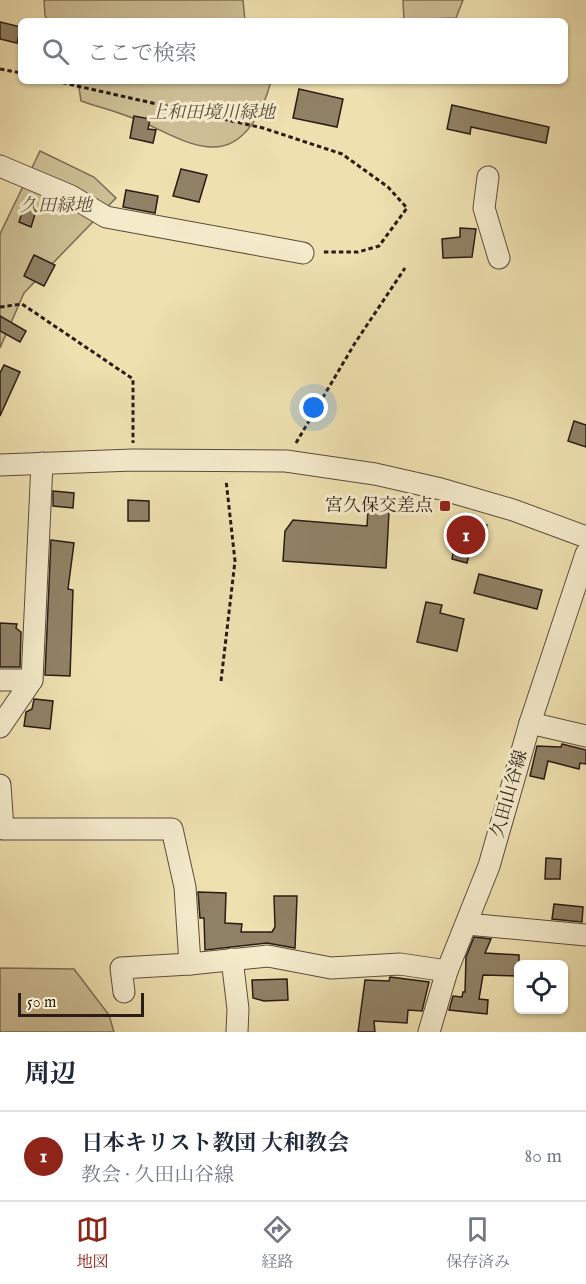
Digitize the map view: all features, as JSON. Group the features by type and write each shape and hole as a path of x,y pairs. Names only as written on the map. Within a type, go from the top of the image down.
{"street":[{"path":"0,166 71,196 106,217 303,253"},
{"path":"488,177 484,208 499,258"},
{"path":"0,465 133,460 286,460 375,474 441,489 513,510 586,537"},
{"path":"0,727 32,680 42,463"},
{"name":"久田山谷線","path":"429,1032 447,971 489,866 530,723 586,554"},
{"path":"0,680 32,680"},
{"path":"530,723 586,736"},
{"path":"0,785 3,829 172,829 185,887 190,963"},
{"path":"467,924 586,935"},
{"path":"124,992 121,968 268,956 331,968 400,964 447,971"},
{"path":"232,959 238,1009 237,1032"}],"path":[{"path":"0,69 18,72"},
{"path":"68,84 263,128 342,154 388,187 408,208 379,246 358,252 303,253"},
{"path":"286,460 355,343 405,268"},
{"path":"0,307 22,304 133,379 133,460"},
{"path":"220,681 235,561 225,460"}],"green space":[{"path":"44,0 243,0 245,18 47,18"},
{"path":"403,0 463,0 456,18 404,18"},
{"name":"上和田境川緑地","path":"78,84 270,84 264,103 252,125 244,134 223,146 202,146 184,141 127,116 81,101"},
{"name":"久田緑地","path":"40,151 94,177 116,198 24,293 0,348 0,234"},
{"path":"0,968 74,969 109,1015 114,1032 0,1032"}],"building":[{"path":"0,22 18,26 17,43 0,39"},
{"path":"299,89 343,99 337,127 293,118"},
{"path":"452,105 549,127 546,143 471,127 470,134 447,129"},
{"path":"134,116 150,119 148,129 156,130 153,143 130,138"},
{"path":"181,169 207,175 199,202 173,196"},
{"path":"126,190 158,196 155,213 123,207"},
{"path":"24,207 36,211 31,227 19,222"},
{"path":"460,228 476,229 472,257 443,258 442,239 460,237"},
{"path":"34,255 55,265 44,286 24,276"},
{"path":"0,316 26,331 20,342 0,331"},
{"path":"4,365 20,372 0,416 0,373"},
{"path":"574,421 586,425 586,447 568,441"},
{"path":"53,491 74,493 73,508 53,506"},
{"path":"128,500 149,501 149,521 128,521"},
{"path":"368,510 389,512 386,568 283,561 285,531 293,520 367,526"},
{"path":"459,519 487,525 484,539 473,537 467,563 452,559"},
{"path":"51,540 74,543 68,589 73,590 70,676 45,675"},
{"path":"479,574 542,590 537,609 474,593"},
{"path":"426,602 442,605 440,613 464,619 457,651 417,642"},
{"path":"0,623 17,624 16,628 21,632 20,667 0,667"},
{"path":"34,699 53,701 50,729 24,726 26,712 32,709"},
{"path":"562,744 586,750 586,764 580,763 579,769 548,761 544,779 530,776 537,746 561,747"},
{"path":"546,858 561,859 560,879 545,879"},
{"path":"198,892 226,893 225,923 242,924 241,932 272,932 275,927 274,896 297,896 295,948 267,943 205,950 204,918 200,918"},
{"path":"554,904 583,907 582,922 552,919"},
{"path":"474,937 491,939 485,953 519,955 519,960 514,960 514,976 483,975 479,999 488,1000 487,1014 449,1010 453,996 462,997 465,992 466,957"},
{"path":"390,977 429,982 422,1011 408,1010 407,1023 374,1021 375,1032 358,1032 365,980 389,981"},
{"path":"287,979 288,1000 264,1001 253,998 252,980"}],"place":[{"name":"宮久保交差点","path":"445,506"},
{"name":"日本キリスト教団 大和教会","path":"466,535"}]}
